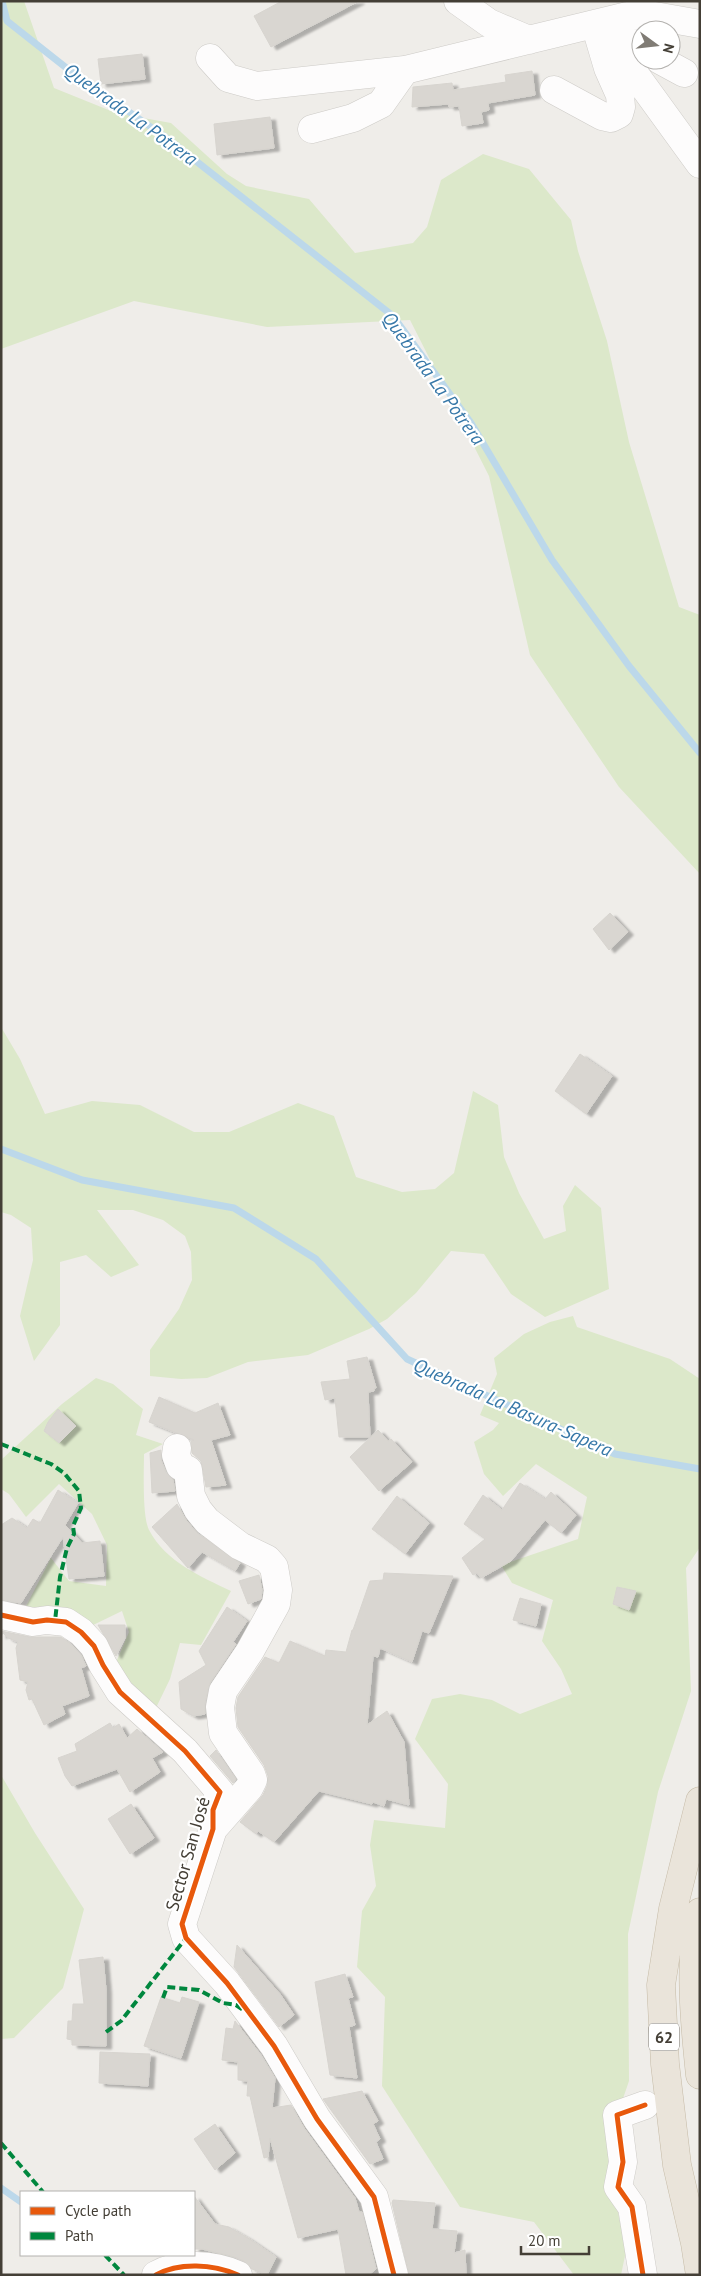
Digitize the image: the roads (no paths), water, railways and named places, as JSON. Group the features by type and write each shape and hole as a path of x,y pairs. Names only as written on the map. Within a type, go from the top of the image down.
{"highway":[{"name":"62","path":"700,1801 673,1909 661,1985 665,2064 677,2165 695,2243 700,2275"},
{"name":"62","path":"699,2057 694,1982 697,1923 700,1912"}],"street":[{"path":"458,1 488,22 529,40"},
{"path":"210,58 228,78 257,86 406,70 627,16 648,15 652,20"},
{"path":"627,16 622,39 626,62 700,164"},
{"path":"554,90 602,116 611,118 619,114 621,107 620,94 608,68 595,24"},
{"path":"681,24 700,24"},
{"path":"312,130 354,118 381,104 406,70"},
{"path":"678,70 684,73"},
{"path":"177,1448 176,1455 180,1466 188,1470 191,1496 198,1510 207,1522 234,1542 267,1559 274,1568 278,1590 276,1604 223,1691 220,1707 223,1733 252,1774 253,1780 249,1788 213,1829"},
{"name":"Sector San José","path":"1,1615 33,1622 47,1620 66,1622 80,1632 94,1646 103,1665 120,1692 185,1751 220,1792 213,1810 213,1829 182,1924 186,1938 227,1983 274,2046 317,2120 374,2197 394,2275"},
{"path":"643,2275 632,2207 618,2187 623,2162 617,2115 646,2105"},
{"path":"156,2275 169,2268 184,2266 205,2267 238,2275"}],"waterway":[{"name":"Quebrada La Potrera","path":"2,1 7,21 69,70 168,139 393,316 471,423 552,560 629,666 700,753"},
{"name":"Quebrada La Basura-Sapera","path":"1,1149 82,1180 234,1208 316,1259 407,1359 615,1454 700,1469"},
{"path":"1,2188 20,2201"}]}
